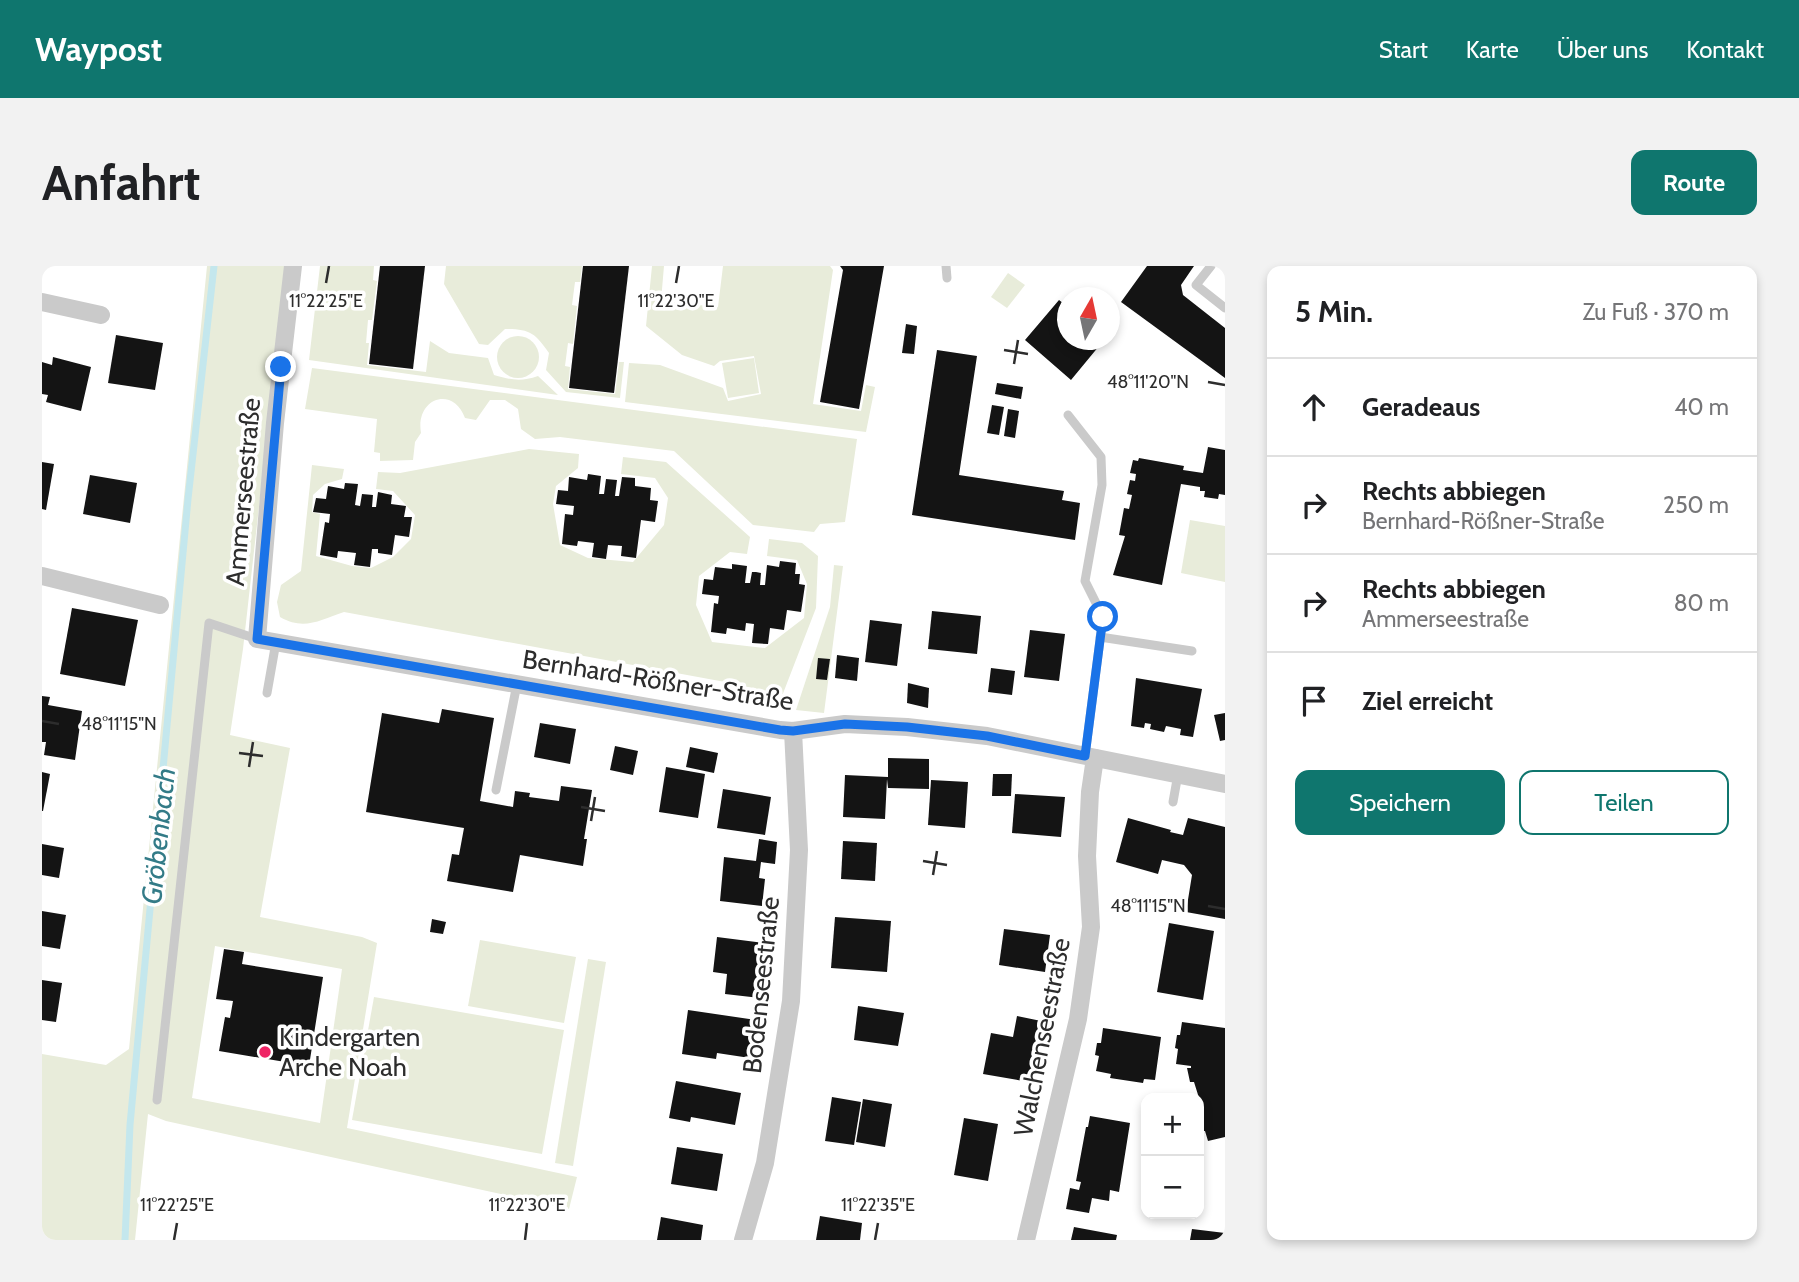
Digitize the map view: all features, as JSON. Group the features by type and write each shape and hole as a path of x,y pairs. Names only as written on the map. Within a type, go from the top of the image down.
{"street":[{"name":"Ammerseestraße","path":"257,639 275,423 293,266"},
{"path":"42,302 101,315"},
{"path":"42,576 160,606"},
{"name":"Bernhard-Rößner-Straße","path":"257,639 793,731 845,724 907,727 987,736 1225,784"},
{"name":"Bodenseestraße","path":"743,1240 765,1163 791,1001 799,850 793,731"},
{"name":"Walchenseestraße","path":"1026,1240 1078,1019 1091,927 1087,856 1090,757"}],"lane":[{"path":"946,266 947,278"},
{"path":"1211,266 1196,285 1225,308"},
{"path":"1069,415 1101,457 1102,485 1085,581 1103,617 1090,757"},
{"name":"Bernhard-Rößner-Straße","path":"157,1100 209,623 257,639"},
{"path":"1100,637 1192,651"},
{"path":"267,693 276,642"},
{"path":"496,790 517,684"},
{"path":"1173,802 1178,774"}],"green space":[{"path":"207,266 286,266 243,649 230,735 290,748 260,917 362,937 377,943 347,1128 577,1177 569,1209 166,1121 148,1114 135,1240 42,1240 42,1054 106,1065 129,1049","holes":["215,946 342,969 320,1123 192,1098"]},
{"path":"320,266 374,266 373,280 377,281 372,320 368,320 367,365 426,372 430,341 449,353 488,358 494,375 516,380 538,376 558,395 309,360"},
{"path":"446,266 582,266 580,282 575,282 572,305 577,306 573,344 568,343 565,366 570,367 568,389 615,394 619,362 624,362 620,398 566,392 546,370 549,353 536,337 526,331 505,329 488,345 479,344 444,284"},
{"path":"652,266 664,266 661,301 718,307 723,266 830,266 833,270 813,404 861,411 866,385 875,387 866,432 625,402 629,363 660,365 723,388 728,401 761,394 754,356 720,361 714,366 682,355 646,326"},
{"path":"1008,273 1025,285 1007,308 991,297"},
{"path":"518,336 533,342 539,357 533,372 518,378 503,372 497,357 503,342"},
{"path":"754,358 759,393 728,398 722,363"},
{"path":"312,368 857,439 845,522 820,524 814,532 753,525 674,451 560,437 535,439 521,429 518,409 505,400 490,400 476,420 465,418 452,402 436,400 424,411 413,460 380,461 380,453 374,452 377,419 305,409"},
{"path":"529,449 579,454 578,468 556,486 553,504 560,545 588,558 633,562 664,525 668,498 655,478 621,474 623,457 666,462 750,537 747,554 730,552 699,576 696,605 712,642 765,648 804,618 807,584 797,560 767,556 769,539 802,543 818,556 816,608 777,709 743,704 736,684 344,612 304,624 280,617 277,602 281,585 301,571 312,465 344,469 342,479 325,484 313,495 312,512 320,514 316,556 371,568 393,557 411,539 415,515 393,491 376,489 378,472 400,473"},
{"path":"1190,520 1225,526 1225,582 1181,573"},
{"path":"834,565 843,566 824,713 796,710 830,607"},
{"path":"480,940 576,957 564,1023 468,1006"},
{"path":"588,959 606,962 573,1166 555,1163"},
{"path":"374,997 564,1030 542,1154 352,1120"}],"building":[{"path":"380,266 425,266 413,369 369,364"},
{"path":"583,266 629,266 614,393 569,388"},
{"path":"840,266 884,266 859,409 820,402 843,270"},
{"path":"1147,266 1194,266 1181,285 1183,295 1225,328 1225,378 1121,302"},
{"path":"1057,302 1057,350 1096,350 1071,380 1025,340"},
{"path":"906,324 917,326 914,354 902,353"},
{"path":"116,335 163,343 155,390 108,383"},
{"path":"937,350 977,356 959,475 1064,491 1062,500 1080,503 1075,540 912,515"},
{"path":"53,357 91,367 81,411 46,402 48,395 42,394 42,362 52,365"},
{"path":"997,383 1023,387 1021,399 995,394"},
{"path":"992,405 1004,407 999,435 987,433"},
{"path":"1008,409 1019,411 1015,438 1004,436"},
{"path":"1208,447 1225,450 1225,495 1219,494 1218,499 1204,497 1205,491 1200,491 1200,487 1181,484 1162,585 1113,575 1125,536 1119,535 1124,508 1129,509 1132,495 1127,494 1130,480 1135,481 1136,474 1130,473 1133,460 1138,461 1139,458 1184,466 1183,470 1203,473"},
{"path":"42,462 54,464 46,510 42,509"},
{"path":"588,474 601,476 599,494 604,494 606,479 617,480 615,496 619,496 622,477 635,478 635,486 651,488 650,500 658,501 655,522 641,520 636,558 621,556 622,546 608,545 606,559 592,557 594,543 578,541 577,546 562,544 565,514 573,515 574,506 556,504 558,490 568,491 569,477 587,480"},
{"path":"90,475 137,483 130,523 83,514"},
{"path":"345,483 358,484 355,505 360,506 362,494 373,495 372,507 376,507 378,492 392,495 391,504 406,506 404,517 412,517 409,537 395,535 392,555 378,553 378,549 372,549 370,567 354,565 356,553 338,551 337,558 320,555 325,522 329,523 330,514 313,512 316,498 326,499 328,486 344,489"},
{"path":"780,561 796,563 795,574 800,574 799,584 805,585 801,612 787,610 784,630 770,628 768,644 752,643 754,624 746,623 745,631 727,628 726,634 711,632 714,603 718,604 719,596 702,594 704,579 713,580 715,567 732,569 732,564 747,566 745,583 750,583 752,572 756,572 761,573 760,585 765,585 767,565 779,567"},
{"path":"72,608 138,620 125,686 60,674"},
{"path":"932,611 981,616 977,654 928,649"},
{"path":"870,620 902,624 897,666 865,662"},
{"path":"1030,630 1065,634 1059,681 1024,677"},
{"path":"837,655 859,658 857,681 835,678"},
{"path":"818,658 830,659 827,680 816,679"},
{"path":"991,668 1015,671 1012,695 988,692"},
{"path":"1136,678 1202,689 1193,737 1180,735 1181,729 1166,726 1164,732 1150,729 1151,724 1145,723 1144,728 1131,726"},
{"path":"908,683 929,688 928,708 907,703"},
{"path":"42,696 50,697 48,705 82,711 75,760 44,755 46,742 42,742"},
{"path":"442,709 494,718 480,801 513,807 515,791 530,793 529,797 559,801 561,786 592,790 584,839 587,839 583,866 520,855 513,892 447,881 452,854 459,855 464,828 366,812 382,713 439,723"},
{"path":"1225,713 1225,740 1220,741 1214,715"},
{"path":"540,723 576,729 570,764 534,757"},
{"path":"615,746 638,751 633,775 610,770"},
{"path":"690,747 718,753 714,773 686,767"},
{"path":"888,758 929,759 929,789 888,788 887,779 885,819 843,817 845,775 888,777"},
{"path":"666,767 705,774 698,818 659,812"},
{"path":"42,772 50,774 43,811 42,811"},
{"path":"993,774 1012,774 1011,796 992,796"},
{"path":"931,780 968,782 965,828 928,825"},
{"path":"723,789 771,797 765,835 717,828"},
{"path":"1015,794 1065,797 1061,837 1012,833"},
{"path":"1128,818 1183,835 1188,818 1225,827 1225,919 1186,912 1192,875 1184,865 1162,860 1158,874 1116,862"},
{"path":"759,839 777,842 775,864 761,862 759,878 765,879 762,906 720,901 724,857 756,861"},
{"path":"843,841 877,843 875,881 841,879"},
{"path":"42,844 64,848 59,878 42,875"},
{"path":"42,911 66,915 60,949 42,946"},
{"path":"835,917 891,921 887,972 831,968"},
{"path":"432,919 446,922 443,934 430,932"},
{"path":"1169,923 1214,931 1203,1000 1157,992"},
{"path":"1004,929 1050,935 1045,972 999,965"},
{"path":"717,937 765,943 760,998 725,994 727,974 713,972"},
{"path":"224,949 244,952 242,964 323,977 309,1066 219,1051 225,1017 230,1018 233,1001 216,999"},
{"path":"42,980 62,983 56,1022 42,1020"},
{"path":"858,1006 904,1013 898,1046 854,1040"},
{"path":"688,1010 756,1020 750,1058 717,1053 716,1059 682,1054"},
{"path":"1017,1016 1046,1022 1035,1083 983,1074 991,1033 1013,1037"},
{"path":"1182,1022 1225,1028 1225,1137 1208,1141 1204,1131 1204,1093 1197,1093 1194,1082 1190,1082 1187,1068 1191,1066 1176,1064 1178,1049 1175,1048 1177,1035 1180,1035"},
{"path":"1103,1028 1161,1037 1155,1080 1144,1079 1143,1083 1110,1078 1111,1074 1096,1071 1099,1056 1095,1055 1097,1043 1101,1043"},
{"path":"676,1081 741,1093 735,1125 691,1117 690,1122 669,1118"},
{"path":"832,1097 861,1102 854,1145 825,1141"},
{"path":"863,1099 892,1104 885,1147 856,1142"},
{"path":"1090,1116 1130,1123 1119,1192 1110,1190 1109,1201 1092,1198 1089,1213 1066,1209 1070,1188 1079,1190 1081,1182 1076,1181"},
{"path":"964,1118 998,1124 988,1181 954,1175"},
{"path":"677,1147 723,1154 717,1191 671,1184"},
{"path":"820,1216 862,1223 860,1240 816,1240"},
{"path":"661,1217 703,1225 701,1240 657,1240"},
{"path":"1074,1227 1117,1235 1116,1240 1071,1240"},
{"path":"1192,1229 1225,1233 1225,1240 1190,1240"}],"waterway":[{"name":"Gröbenbach","path":"125,1240 130,1125 188,499 214,266"}],"place":[{"name":"Kindergarten Arche Noah","path":"265,1052"}],"route":[{"path":"281,367 257,639 780,730 793,731 845,724 907,727 987,736 1085,756 1103,617"}]}
